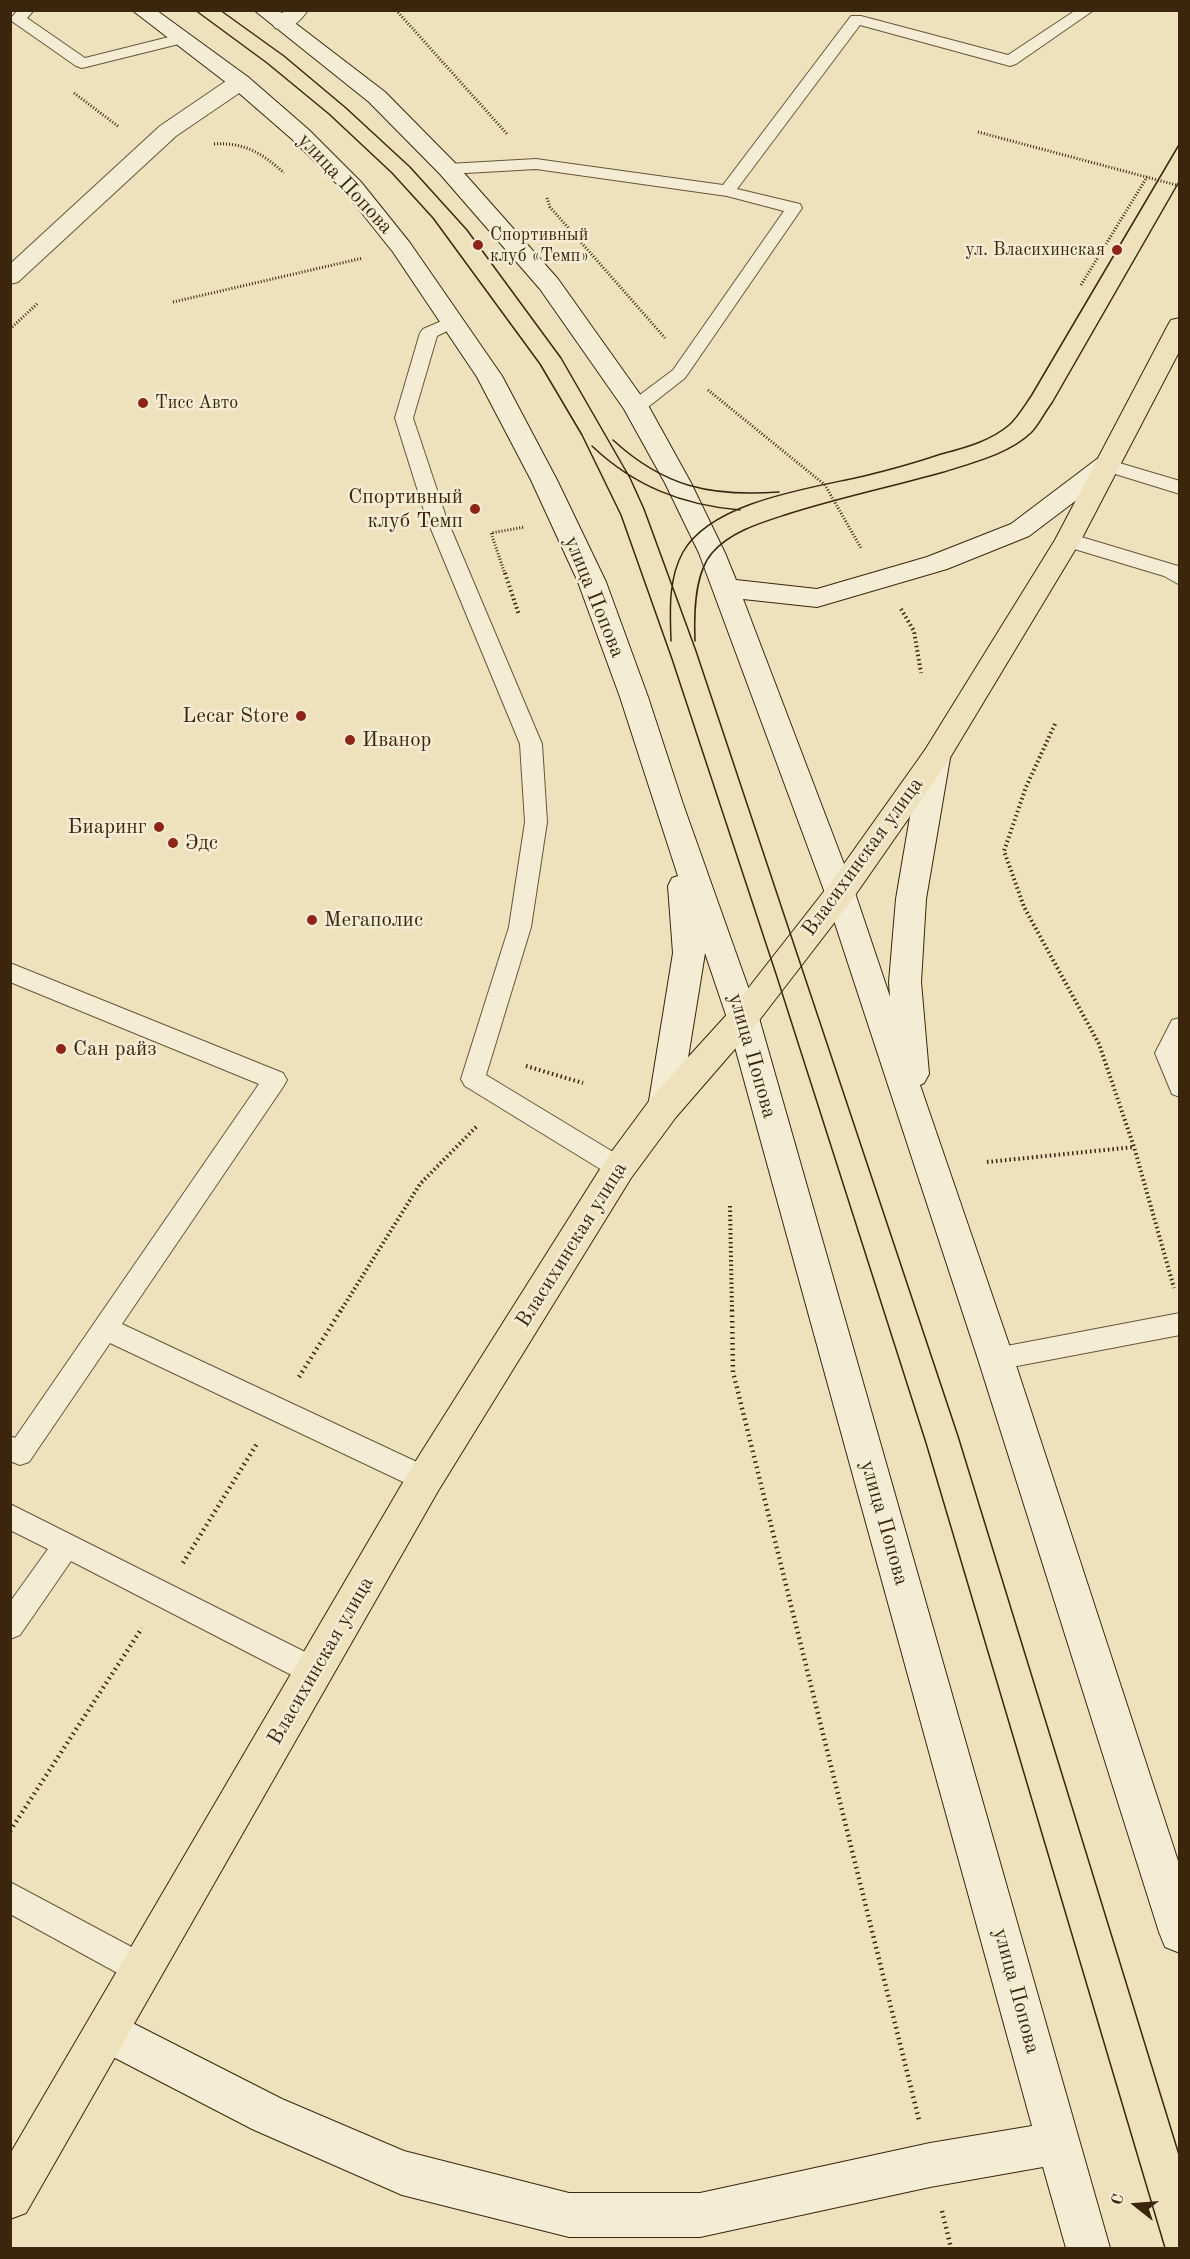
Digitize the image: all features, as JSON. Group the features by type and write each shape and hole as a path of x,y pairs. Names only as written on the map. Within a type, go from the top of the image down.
{"highway":[{"name":"Власихинская улица","path":"10,2198 426,1479 619,1168 664,1107 742,1018 840,893 935,758 1068,540 1179,325"}],"main road":[{"name":"улица Попова","path":"142,10 240,82 301,135 353,187 402,248 489,376 544,480 592,582 634,697 668,804 742,1018 1088,2248"},
{"path":"282,15 376,97 448,169 549,284 636,407 678,483 726,588 840,893 996,1359 1179,1932"},
{"path":"10,277 168,131 240,82"},
{"path":"726,588 817,598 937,563 1020,530 1106,465"},
{"path":"919,1133 904,982 911,899 935,758"},
{"path":"664,1107 689,953 686,898 668,804"},
{"path":"107,2031 267,2114 402,2173 569,2216 700,2215 930,2165 1058,2144"}],"lane":[{"path":"27,10 18,19 82,63 181,39"},
{"path":"727,191 805,84 856,19 1010,61 1087,10"},
{"path":"448,169 536,164 727,191 794,208 679,374 636,407"},
{"path":"453,321 429,333 404,418 436,517 531,744 536,822 520,927 473,1079 619,1168"},
{"path":"1106,465 1179,488"},
{"path":"1068,540 1171,571 1179,578"},
{"path":"10,972 274,1080 20,1453 10,1448"},
{"path":"1179,1027 1167,1053 1179,1088"},
{"path":"996,1359 1176,1325"},
{"path":"106,1329 426,1479"},
{"path":"10,1516 315,1672"},
{"path":"10,1626 67,1545"},
{"path":"10,1897 143,1970"}],"path":[{"path":"396,10 551,178 545,193 550,207"},
{"path":"978,132 1179,186"},
{"path":"209,144 227,142 260,151 290,177"},
{"path":"1081,285 1147,177"},
{"path":"173,302 370,257"},
{"path":"898,605 914,631 921,673"},
{"path":"1055,724 1026,787 1004,851 1024,908 1099,1044 1134,1148 1176,1292 1176,1325"},
{"path":"987,1162 1134,1148"},
{"path":"730,1206 733,1372 951,2248"}],"tram line":[{"path":"195,10 267,63 329,114 392,173 433,218 540,364 582,435 621,515 672,659 776,974 926,1443 1165,2248"},
{"path":"220,10 284,56 346,108 410,167 467,230 561,358 627,474"},
{"path":"738,510 765,499 864,476 966,447 993,436 1012,422 1031,396 1180,143"},
{"path":"695,641 698,583 706,562 727,539 756,525 805,509 978,461 1012,447 1031,433 1052,403 1180,180"},
{"path":"613,440 651,469 690,485 732,493 779,492"},
{"path":"592,446 627,474"},
{"path":"627,474 642,483 679,498 698,504 738,510"},
{"path":"627,474 644,509 672,585"},
{"path":"672,585 683,552 697,535 716,520 738,510"},
{"path":"671,641 672,585"},
{"path":"672,585 696,651 958,1436 1180,2158"}],"place":[{"name":"Спортивный клуб «Темп»","path":"478,245"},
{"name":"ул. Власихинская","path":"1117,250"},
{"name":"Тисс Авто","path":"143,403"},
{"name":"Спортивный клуб Темп","path":"475,509"},
{"name":"Lecar Store","path":"301,716"},
{"name":"Иванор","path":"350,740"},
{"name":"Биаринг","path":"159,827"},
{"name":"Эдс","path":"173,843"},
{"name":"Мегаполис","path":"312,920"},
{"name":"Сан райз","path":"61,1049"}]}
